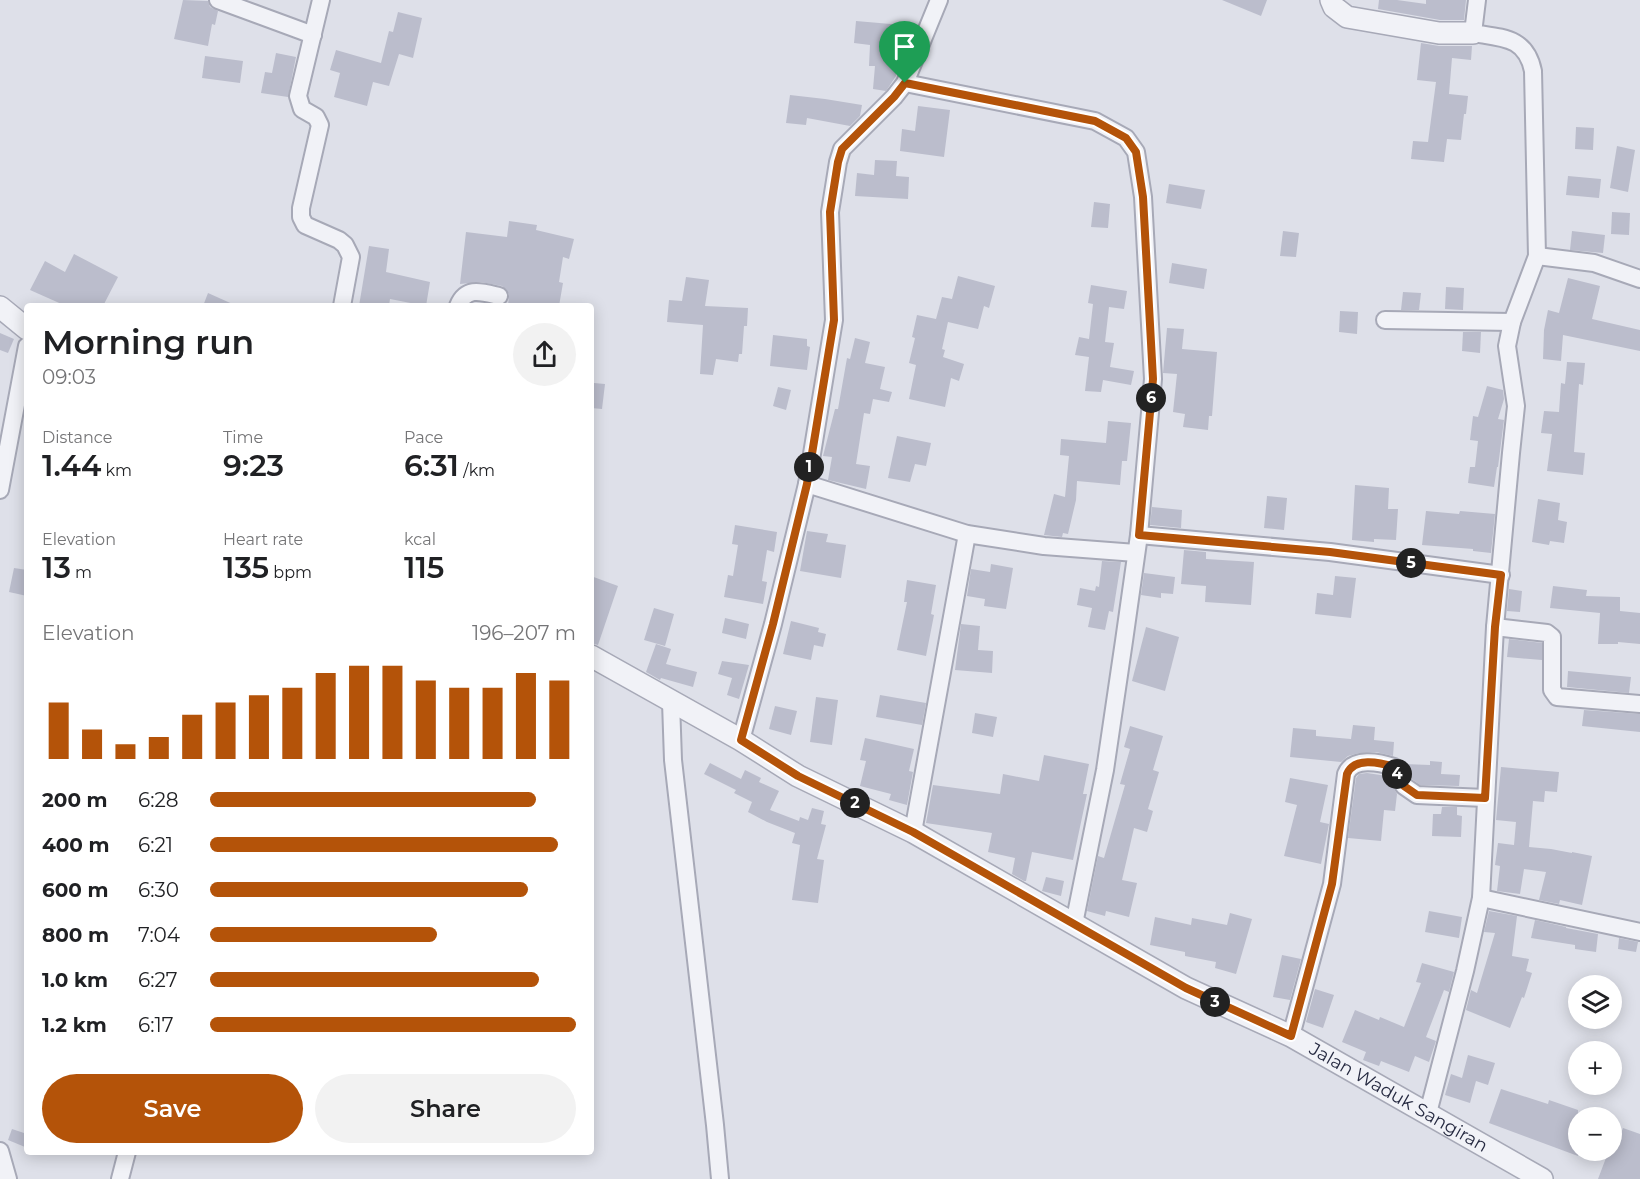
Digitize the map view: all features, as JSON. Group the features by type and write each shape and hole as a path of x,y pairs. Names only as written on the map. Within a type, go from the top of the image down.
{"street":[{"path":"218,0 313,35"},
{"path":"321,0 298,96 302,109 316,117 320,125 301,208 301,217 306,225 339,240 348,250 351,257 343,303"},
{"path":"741,740 773,624 807,484 834,320 830,212 838,162 842,149 905,83 939,0"},
{"path":"1331,0 1334,8 1347,17 1439,33 1473,33 1506,39 1527,51 1531,60 1534,94 1537,256 1512,322 1507,346 1515,406 1515,429 1510,453 1495,627 1481,898 1465,971 1428,1113"},
{"path":"1473,33 1477,0"},
{"path":"905,83 1095,121 1126,138 1136,152 1143,197 1153,379 1139,535 1105,770 1074,924"},
{"path":"1537,256 1594,263 1640,279"},
{"path":"459,303 466,294 478,292 499,296"},
{"path":"0,307 24,327"},
{"path":"1385,320 1512,322"},
{"path":"0,490 24,361"},
{"path":"807,484 967,534 1044,546 1136,553"},
{"path":"913,832 967,534"},
{"path":"1139,535 1330,552 1501,575"},
{"path":"1495,627 1550,635 1552,638 1552,690 1557,697 1640,704"},
{"name":"Jalan Waduk Sangiran","path":"594,658 741,740 798,776 913,832 1186,988 1291,1036 1542,1179"},
{"path":"670,702 674,760 716,1125 720,1179"},
{"path":"1291,1036 1332,884 1349,767 1369,762 1394,767 1404,786 1417,795 1485,798"},
{"path":"1481,898 1640,932"},
{"path":"0,1151 8,1179"},
{"path":"120,1179 127,1155"}],"building":[{"path":"183,0 208,1 210,7 218,11 215,25 212,24 208,46 174,39"},
{"path":"1222,0 1267,0 1261,16"},
{"path":"1379,0 1426,4 1426,0 1466,0 1464,20 1440,20 1378,9"},
{"path":"398,12 422,18 413,58 399,54 389,86 373,82 367,106 334,97 340,73 330,70 336,50 381,63 389,31 393,32"},
{"path":"856,21 914,26 913,37 908,48 898,47 896,76 886,91 873,89 875,66 869,66 870,45 854,43"},
{"path":"1421,43 1439,46 1472,46 1471,60 1452,58 1449,94 1468,96 1461,140 1447,139 1444,162 1411,159 1413,141 1428,142 1436,82 1417,80"},
{"path":"276,53 296,57 288,97 261,93 265,72 272,73"},
{"path":"205,56 243,61 240,83 202,78"},
{"path":"790,95 862,105 860,116 850,126 807,118 806,125 786,123"},
{"path":"918,106 950,110 944,157 900,151 902,129 915,131"},
{"path":"1576,127 1594,128 1593,150 1575,149"},
{"path":"1617,146 1635,150 1628,192 1610,188"},
{"path":"875,160 897,161 896,176 909,177 908,199 855,196 857,173 874,175"},
{"path":"1568,176 1601,179 1599,198 1566,195"},
{"path":"1169,184 1205,190 1201,209 1166,203"},
{"path":"1094,202 1110,204 1108,228 1091,227"},
{"path":"1612,212 1630,213 1629,235 1611,234"},
{"path":"509,221 537,225 536,230 574,239 569,259 563,257 559,282 563,283 560,303 508,303 509,294 502,286 481,282 460,284 466,232 507,237"},
{"path":"1283,231 1299,233 1296,257 1280,256"},
{"path":"1572,231 1605,235 1603,253 1570,250"},
{"path":"369,246 389,249 386,272 430,282 426,303 390,299 389,303 360,303"},
{"path":"74,254 118,277 105,303 59,303 30,290 45,261 65,272"},
{"path":"1172,263 1207,269 1204,289 1169,283"},
{"path":"958,276 995,286 989,308 984,306 978,329 948,322 942,349 945,350 943,357 964,364 959,381 951,378 945,407 909,399 916,365 909,363 915,338 912,337 917,315 936,319 942,297 952,299"},
{"path":"686,277 709,280 705,306 748,308 742,354 739,354 738,362 716,359 713,375 700,374 703,325 667,322 669,300 682,301"},
{"path":"1568,278 1600,286 1592,319 1640,330 1640,351 1563,335 1561,361 1543,359 1544,330 1548,310 1559,313"},
{"path":"1091,285 1127,291 1124,309 1109,307 1105,342 1114,343 1110,367 1134,371 1131,385 1103,380 1101,392 1085,391 1089,357 1075,355 1079,337 1089,339 1093,304 1088,303"},
{"path":"1446,287 1464,288 1463,310 1445,309"},
{"path":"1403,292 1421,293 1419,310 1401,310"},
{"path":"208,293 230,303 204,303"},
{"path":"1340,311 1358,312 1357,334 1339,332"},
{"path":"1167,328 1184,329 1182,349 1217,352 1212,416 1209,416 1208,430 1183,427 1185,414 1173,412 1177,374 1163,373"},
{"path":"1463,332 1481,332 1480,353 1462,351"},
{"path":"0,333 14,339 8,353 0,350"},
{"path":"773,335 807,339 807,346 810,347 807,370 770,366"},
{"path":"855,338 870,342 865,363 885,367 880,389 892,392 889,402 873,399 870,414 864,413 856,464 870,466 866,489 828,480 832,457 823,456 835,409 838,409 847,358 850,359"},
{"path":"1567,362 1585,363 1583,385 1579,384 1574,452 1585,453 1583,475 1547,471 1552,434 1541,433 1544,411 1559,412 1561,383 1565,384"},
{"path":"594,383 605,384 602,409 594,408"},
{"path":"1487,386 1503,390 1504,399 1498,419 1504,420 1494,487 1468,483 1470,467 1475,467 1478,441 1470,440 1473,416 1478,417"},
{"path":"778,387 791,390 786,410 773,406"},
{"path":"1108,421 1131,423 1127,461 1122,461 1120,485 1077,481 1076,500 1068,534 1063,533 1062,537 1044,535 1054,494 1065,497 1069,456 1060,455 1061,439 1106,443"},
{"path":"897,436 931,443 926,466 915,464 910,482 888,478"},
{"path":"1355,485 1389,488 1388,509 1398,509 1396,540 1374,539 1374,542 1352,540"},
{"path":"1267,496 1287,498 1284,530 1264,528"},
{"path":"1538,499 1560,503 1558,520 1567,522 1564,543 1550,541 1549,545 1532,542"},
{"path":"1152,507 1182,510 1181,528 1150,525"},
{"path":"1426,511 1495,514 1491,553 1473,551 1473,549 1422,545"},
{"path":"735,525 777,532 774,552 767,550 762,581 767,582 763,604 724,597 728,575 733,576 738,545 732,544"},
{"path":"807,531 828,534 826,542 846,545 841,578 800,571"},
{"path":"1184,550 1206,552 1206,559 1254,562 1251,605 1205,602 1206,586 1181,584"},
{"path":"1102,561 1121,562 1113,612 1109,611 1105,630 1088,627 1092,608 1077,605 1080,588 1095,591 1096,586 1099,587"},
{"path":"991,564 1013,568 1006,609 984,606 985,599 967,596 971,569 990,572"},
{"path":"14,568 24,570 24,595 9,592"},
{"path":"1144,573 1175,577 1173,594 1161,593 1161,598 1141,595"},
{"path":"1335,576 1356,578 1351,618 1315,614 1317,593 1333,595"},
{"path":"594,577 618,586 598,645 594,644"},
{"path":"907,580 936,585 931,614 934,615 926,656 897,650 907,602 904,602"},
{"path":"1553,586 1587,590 1586,596 1620,597 1620,611 1640,613 1640,644 1618,642 1618,644 1598,644 1600,613 1550,608"},
{"path":"1509,589 1522,591 1520,612 1507,611"},
{"path":"654,608 674,614 665,646 644,640"},
{"path":"725,618 749,624 746,639 722,633"},
{"path":"791,621 819,628 818,632 826,634 823,647 814,645 811,660 783,654"},
{"path":"961,624 980,626 978,650 993,651 992,673 955,670"},
{"path":"1146,627 1179,637 1165,691 1132,681"},
{"path":"1509,639 1542,643 1542,660 1507,657"},
{"path":"656,644 671,649 666,664 697,672 693,687 661,678 660,680 646,672"},
{"path":"722,661 749,665 739,699 727,695 732,678 718,674"},
{"path":"1568,671 1631,677 1629,693 1567,687"},
{"path":"880,695 926,703 922,725 876,717"},
{"path":"816,697 838,700 832,745 810,742"},
{"path":"775,706 797,711 791,735 769,729"},
{"path":"1584,710 1640,714 1640,732 1582,726"},
{"path":"975,713 997,717 993,737 972,733"},
{"path":"1353,725 1375,727 1374,740 1394,742 1393,756 1376,752 1359,753 1348,756 1341,762 1290,757 1293,728 1316,730 1316,736 1351,739"},
{"path":"1130,726 1163,736 1153,770 1159,772 1148,809 1153,811 1147,832 1134,828 1122,880 1137,883 1129,917 1106,911 1105,916 1087,911 1098,856 1104,858 1125,785 1120,784 1130,749 1124,747"},
{"path":"865,738 914,749 909,771 913,772 907,805 889,800 891,794 860,786 866,761 860,760"},
{"path":"1044,755 1089,764 1083,794 1087,794 1073,860 1032,852 1026,881 1024,881 1012,874 1015,858 988,852 992,833 926,823 933,785 1000,794 1003,774 1039,781"},
{"path":"1430,761 1442,762 1441,774 1460,775 1459,786 1420,785 1412,779 1404,764 1430,765"},
{"path":"710,763 741,779 745,770 761,778 759,782 779,791 770,810 799,821 800,817 808,820 812,808 824,811 821,824 826,825 817,859 824,860 818,903 792,900 800,845 792,843 795,833 748,812 752,802 734,793 736,790 704,774"},
{"path":"1501,767 1559,772 1557,792 1545,791 1544,802 1533,801 1529,847 1592,856 1582,905 1560,900 1559,904 1539,900 1546,872 1524,869 1520,894 1497,891 1500,866 1495,865 1498,843 1514,845 1516,822 1496,820"},
{"path":"1359,774 1387,776 1397,794 1395,811 1384,810 1381,841 1348,838 1356,778"},
{"path":"1290,778 1328,785 1320,822 1329,824 1321,864 1284,856 1297,805 1285,802"},
{"path":"1442,807 1457,807 1457,815 1462,816 1461,837 1432,836 1433,814 1441,814"},
{"path":"1046,877 1064,881 1061,896 1042,891"},
{"path":"1429,911 1462,917 1459,938 1425,932"},
{"path":"1489,911 1517,916 1512,956 1529,959 1526,971 1532,973 1524,998 1522,997 1510,1028 1466,1010 1471,990 1477,993 1495,933 1484,932"},
{"path":"1230,913 1252,919 1236,974 1215,968 1216,962 1185,956 1185,952 1150,945 1155,917 1191,925 1192,918 1227,925"},
{"path":"1535,920 1598,934 1596,952 1575,949 1575,945 1531,938"},
{"path":"1619,938 1638,942 1636,952 1618,949"},
{"path":"1282,955 1301,959 1290,1000 1273,997"},
{"path":"1422,963 1454,972 1449,992 1444,990 1426,1037 1436,1041 1429,1062 1415,1056 1409,1072 1381,1061 1379,1066 1363,1060 1366,1052 1342,1042 1355,1010 1404,1027 1421,983 1416,982"},
{"path":"1315,989 1334,995 1323,1028 1306,1022"},
{"path":"1468,1055 1495,1063 1488,1085 1476,1081 1470,1103 1445,1095 1451,1074 1462,1078"},
{"path":"1501,1089 1548,1104 1549,1100 1569,1107 1568,1152 1489,1123"},
{"path":"1623,1128 1640,1134 1640,1179 1598,1179 1605,1161 1622,1161"},
{"path":"12,1129 24,1133 24,1147 8,1140"}],"route":[{"path":"905,83 1095,121 1126,138 1136,152 1143,197 1153,379 1139,535 1330,552 1501,575 1495,627 1485,798 1417,795 1404,786 1394,767 1369,762 1349,767 1332,884 1291,1036 1186,988 913,832 798,776 741,740 773,624 807,484 818,405 834,320 830,212 833,182 842,149 905,83"}]}
